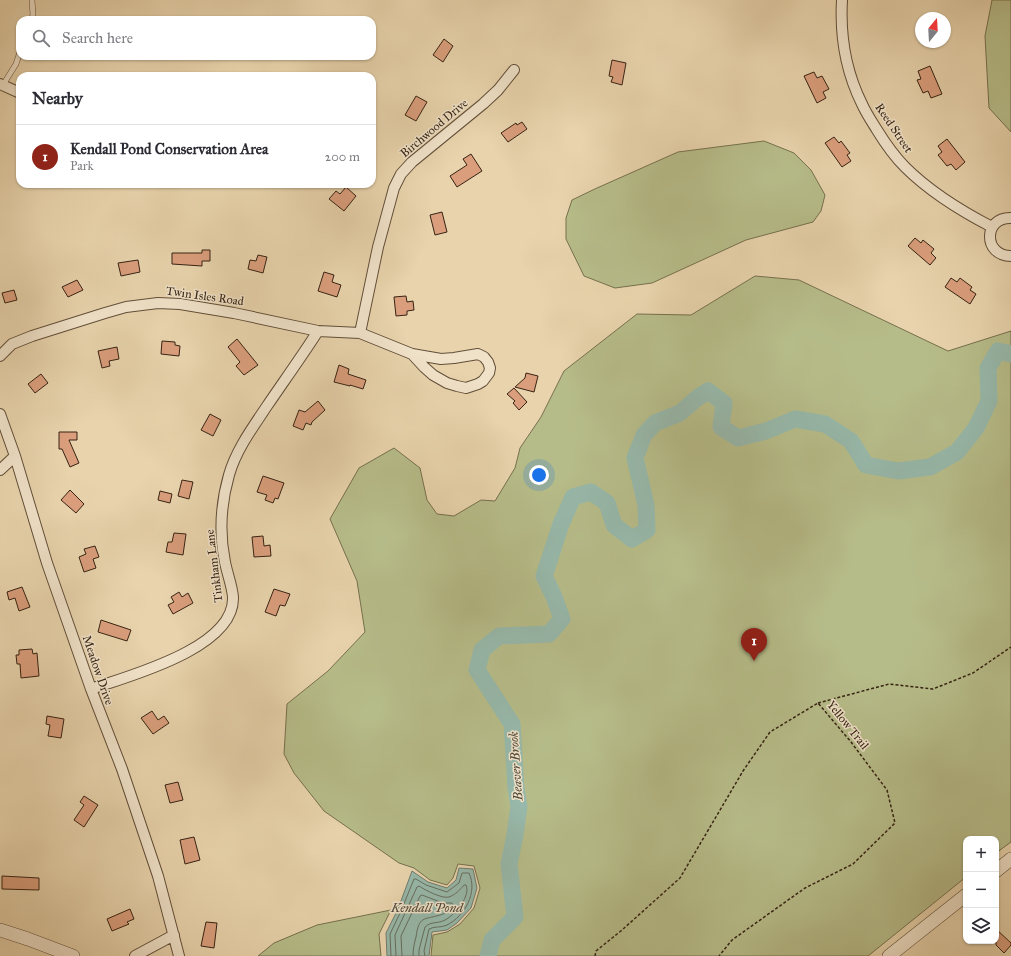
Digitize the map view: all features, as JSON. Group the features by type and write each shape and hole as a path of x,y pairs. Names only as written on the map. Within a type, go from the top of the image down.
{"street":[{"name":"Reed Street","path":"842,0 842,32 849,67 861,104 879,134 903,166 921,182 939,196 992,227"},
{"name":"Birchwood Drive","path":"360,333 380,240 394,188 401,174 412,162 483,104 498,90 514,70"},
{"path":"2,84 16,91"},
{"path":"1011,218 1001,219 992,227 990,239 993,247 999,253 1011,256"},
{"name":"Twin Isles Road","path":"0,356 12,344 32,336 126,307 158,303 180,304 211,309 318,331 360,333 412,354 441,359 478,354 484,357 488,362 490,368 489,373 483,382 466,388 457,386 447,383 433,375 412,354"},
{"name":"Tinkham Lane","path":"91,689 176,657 196,647 214,635 222,627 231,613 233,597 225,562 222,540 222,517 224,495 233,463 248,434 318,331"},
{"name":"Meadow Drive","path":"0,414 15,456 47,563 91,689 122,769 158,876 179,956"},
{"path":"0,470 15,456"},
{"path":"999,869 1011,859"},
{"path":"889,956 963,897"},
{"path":"0,930 35,941 73,956"},
{"path":"135,956 174,935"}],"lane":[{"path":"32,0 33,16"},
{"path":"2,84 17,60"}],"path":[{"path":"818,702 889,684 933,689 973,673 1011,647"},
{"name":"Yellow Trail","path":"594,956 596,951 622,930 680,878 743,771 770,732 818,702 851,742 887,790 895,823 853,864 805,888 732,940 719,956"}],"green space":[{"path":"992,0 1011,0 1011,132 989,108 985,36"},
{"path":"764,141 794,153 811,170 825,195 821,211 813,222 746,240 652,283 615,288 584,276 566,239 566,218 572,200 678,152"},
{"path":"755,276 799,280 948,351 1011,331 1011,842 999,851 999,836 963,836 963,879 868,956 431,956 433,935 447,932 460,924 474,908 480,888 474,866 458,864 453,878 447,885 430,880 414,868 399,863 324,811 294,773 284,754 287,704 328,671 365,632 357,581 330,519 359,468 394,448 420,468 427,500 437,514 454,516 481,500 495,501 515,468 520,448 541,417 564,371 637,314 691,315"},
{"path":"391,910 379,934 381,956 258,956 274,943 317,925"}],"water":[{"name":"Kendall Pond","path":"459,868 473,869 477,888 471,908 457,923 447,930 432,932 429,956 387,956 386,933 398,909 412,871 428,882 447,888 456,880"}],"building":[{"path":"444,39 453,46 443,62 433,55"},
{"path":"612,60 626,63 622,85 611,82 613,77 609,76"},
{"path":"930,66 942,94 931,98 928,91 923,93 917,80 921,79 918,71"},
{"path":"814,72 817,78 822,76 829,89 823,92 826,98 817,103 804,76"},
{"path":"416,96 427,102 416,121 405,115"},
{"path":"522,122 527,129 508,142 501,133 516,123 517,125"},
{"path":"834,137 839,143 841,141 850,153 847,155 851,161 842,167 825,143"},
{"path":"947,139 965,162 956,170 951,164 947,166 938,155 942,152 938,146"},
{"path":"471,154 482,171 457,187 450,176 467,165 463,159"},
{"path":"345,188 347,188 356,196 344,211 329,199 336,191 340,194"},
{"path":"442,212 447,232 435,235 430,215"},
{"path":"915,238 921,243 923,240 934,249 931,253 936,258 930,265 908,246"},
{"path":"202,250 210,250 210,261 202,261 202,266 172,264 172,253 202,253"},
{"path":"258,255 267,257 263,273 248,269 250,260 256,261"},
{"path":"138,260 140,272 121,276 118,263"},
{"path":"324,272 334,275 332,282 341,285 337,297 318,291"},
{"path":"951,278 957,282 960,278 972,287 970,290 976,294 970,304 945,287"},
{"path":"77,280 83,290 68,297 62,287"},
{"path":"14,290 17,300 5,303 2,293"},
{"path":"406,296 407,302 413,301 414,310 407,311 407,315 396,316 394,297"},
{"path":"237,339 258,365 244,375 236,366 240,362 228,347"},
{"path":"162,341 175,342 175,345 180,346 179,356 161,354"},
{"path":"117,347 119,359 109,361 110,366 102,368 98,351"},
{"path":"339,365 349,369 348,374 366,380 363,389 334,382"},
{"path":"526,373 538,376 534,392 515,387 525,378"},
{"path":"41,374 48,383 35,393 28,384"},
{"path":"514,388 527,402 519,410 513,403 515,401 507,394"},
{"path":"318,401 325,410 312,422 311,425 306,423 303,430 293,426 299,410 305,412"},
{"path":"210,414 221,420 213,436 201,430"},
{"path":"59,432 77,432 77,440 69,440 79,463 70,467 62,449 59,449"},
{"path":"263,476 284,483 278,499 275,498 273,503 265,500 267,495 257,492"},
{"path":"182,480 193,482 189,499 178,496"},
{"path":"70,490 84,504 76,513 61,500"},
{"path":"160,491 172,494 170,503 158,500"},
{"path":"174,533 186,534 183,555 166,552 168,542 172,542"},
{"path":"263,536 264,546 270,545 271,556 254,557 252,537"},
{"path":"95,546 99,557 93,559 96,568 84,572 79,557 86,554 84,549"},
{"path":"22,587 30,607 19,611 15,598 9,600 7,592"},
{"path":"274,589 290,594 285,606 280,605 276,616 265,612"},
{"path":"179,592 182,597 188,593 193,603 173,614 168,605 174,602 171,597"},
{"path":"101,620 131,630 127,641 98,632"},
{"path":"32,649 33,654 37,653 39,676 21,678 20,664 17,664 16,655 19,655 19,650"},
{"path":"152,711 158,720 164,716 169,723 153,734 141,718"},
{"path":"47,716 64,719 61,738 48,736 50,725 46,724"},
{"path":"178,782 183,800 170,803 165,785"},
{"path":"84,796 98,805 84,827 74,820 84,805 80,802"},
{"path":"194,837 200,860 185,864 180,840"},
{"path":"2,876 39,878 39,890 2,889"},
{"path":"130,909 134,919 127,922 129,924 112,931 107,919"},
{"path":"206,922 217,923 214,948 201,946"},
{"path":"999,932 1011,943 1004,953 996,945 999,944"}],"waterway":[{"name":"Beaver Brook","path":"488,956 492,940 515,917 509,864 519,806 516,788 512,724 477,670 482,650 499,636 549,634 562,619 544,576 561,524 573,497 591,492 607,503 614,525 632,539 647,530 646,505 635,458 644,435 655,423 680,413 697,398 708,391 724,403 721,427 738,438 766,431 795,419 825,424 851,441 866,465 898,471 930,467 957,452 976,428 989,401 988,368 998,351 1011,354"}],"place":[{"name":"Kendall Pond Conservation Area","path":"754,661"}]}
